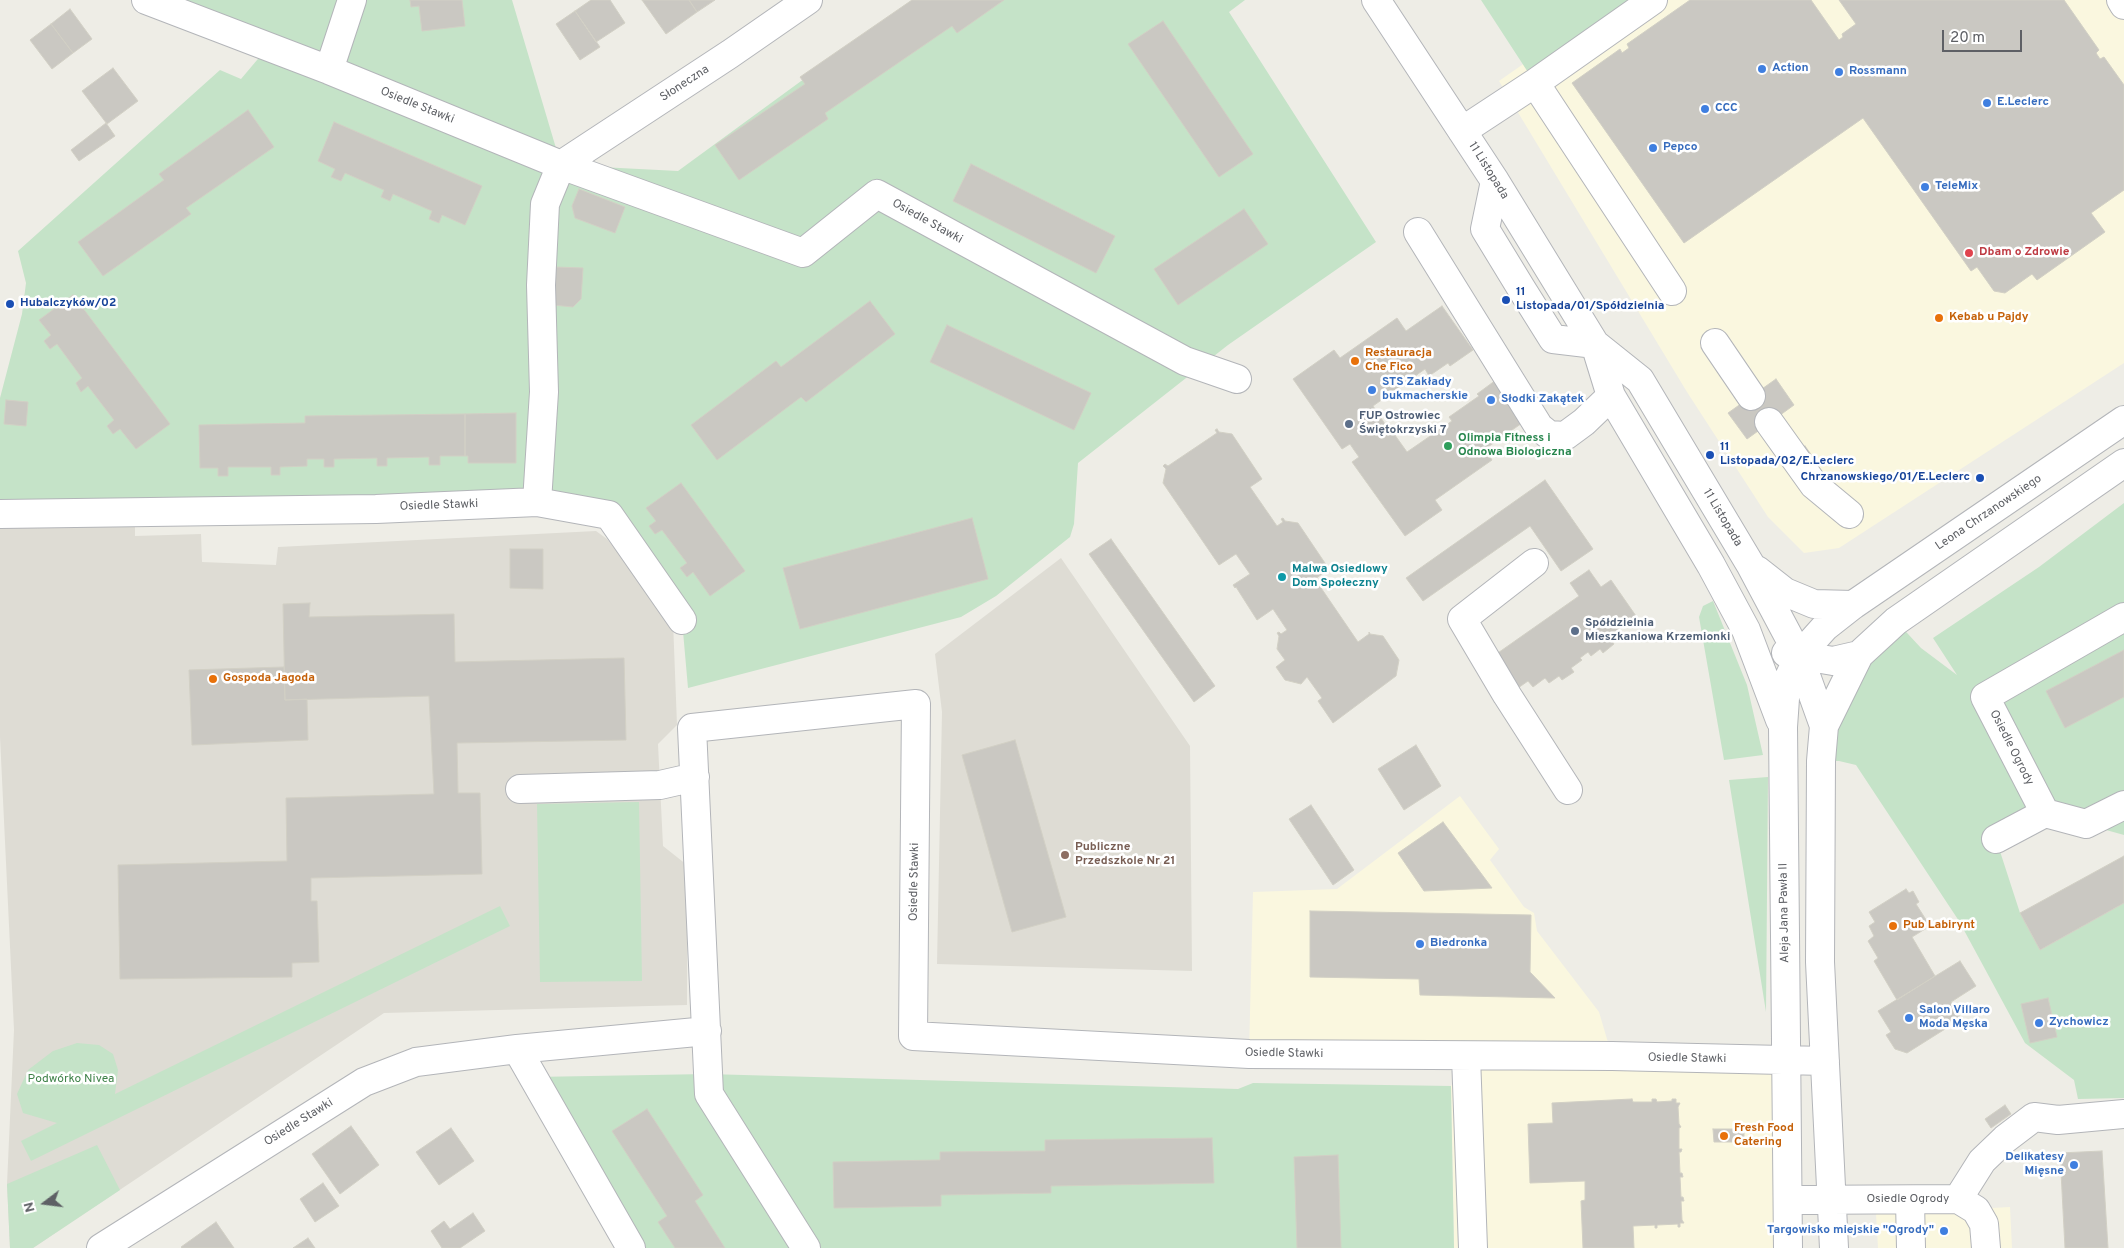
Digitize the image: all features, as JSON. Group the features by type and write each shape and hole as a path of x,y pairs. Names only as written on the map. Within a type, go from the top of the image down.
{"street":[{"name":"Osiedle Stawki","path":"146,0 328,70 561,165 803,253 877,194 1185,362 1237,380"},
{"path":"328,70 352,0"},
{"name":"Słoneczna","path":"561,165 730,54 808,0"},
{"name":"11 Listopada","path":"1376,0 1495,181 1595,344 1611,396 1711,565 1746,630 1783,727"},
{"path":"1462,131 1535,83 1653,0"},
{"path":"2121,0 2124,5"},
{"path":"1535,83 1672,291"},
{"path":"537,502 544,392 541,285 545,204 561,165"},
{"path":"1418,232 1539,427 1549,435 1565,436 1584,422 1611,396"},
{"path":"1715,343 1751,396"},
{"name":"11 Listopada","path":"1595,344 1640,380 1750,564 1799,656"},
{"name":"Leona Chrzanowskiego","path":"1799,656 1825,626 1853,605 2124,420"},
{"path":"1770,422 1814,485 1849,514"},
{"path":"1834,1248 1820,962 1821,761 1824,726 1859,655 1896,621 2124,463"},
{"name":"Osiedle Stawki","path":"0,514 376,509 537,502 609,515 682,620"},
{"path":"1534,563 1462,619 1568,790"},
{"path":"1750,564 1785,592 1814,604 1853,605"},
{"name":"Osiedle Ogrody","path":"2045,813 1985,697 2124,616"},
{"name":"11 Listopada","path":"1746,630 1781,652 1799,656"},
{"path":"1824,726 1799,656 1833,661 1859,655"},
{"name":"Aleja Jana Pawła II","path":"1788,1248 1783,727 1786,684 1799,656"},
{"name":"Osiedle Stawki","path":"806,1248 709,1094 692,728 916,704 913,1036 1250,1054 1825,1061"},
{"path":"520,788 660,785 695,777"},
{"path":"1996,839 2045,813 2086,824 2124,805"},
{"name":"Osiedle Stawki","path":"101,1248 364,1082 416,1062 516,1049 707,1030"},
{"path":"516,1049 632,1248"},
{"path":"1466,1056 1473,1248"},
{"name":"Osiedle Ogrody","path":"1788,1200 1958,1199 1982,1160 2005,1139 2034,1117 2058,1120 2124,1114"},
{"path":"1958,1199 1976,1210 1984,1224 1986,1248"},
{"path":"1910,1200 1911,1248"}],"shaded area":[{"path":"1615,0 2124,0 2124,363 1839,548 1804,553 1768,517 1687,392 1499,81"},
{"path":"135,521 135,536 201,534 202,562 276,565 278,547 596,531 607,539 673,621 677,725 658,744 663,846 687,865 687,1005 384,1013 33,1248 10,1248 7,1184 14,1030 0,737 0,524"},
{"name":"Publiczne Przedszkole Nr 21","path":"1061,558 1190,746 1192,971 937,964 942,712 935,654"},
{"path":"1460,796 1499,849 1490,860 1524,907 1534,913 1537,931 1599,1012 1612,1056 1787,1060 1788,1248 1454,1248 1451,1086 1466,1057 1249,1054 1253,892 1337,889"},
{"name":"Targowisko miejskie \"Ogrody\"","path":"2010,1207 2012,1248 1878,1248 1876,1214"}],"green space":[{"path":"146,0 512,0 561,165 678,171 912,0 1245,0 1229,12 1376,242 1228,345 1078,463 1074,524 1070,537 996,596 961,617 688,688 682,620 609,515 0,514 0,398 22,314 26,283 18,251 220,70 241,79 268,47"},
{"path":"1481,0 1653,0 1535,83"},
{"path":"2124,503 2124,835 2045,813 1996,839 2020,913 2040,950 2124,903 2124,1098 2078,1099 2074,1080 2025,1043 1959,921 1856,765 1839,761 1821,761 1824,726 1896,621 1921,648 1957,675 1933,638 2039,567"},
{"path":"1713,601 1747,685 1763,755 1724,760 1699,617 1703,606"},
{"path":"1768,777 1766,1012 1729,780"},
{"path":"639,802 642,981 540,982 537,804"},
{"name":"Podwórko Nivea","path":"500,906 510,926 31,1161 21,1141 57,1123 23,1113 17,1094 28,1070 53,1051 77,1043 99,1045 113,1054 118,1070 115,1094"},
{"path":"708,1074 1238,1089 1253,1083 1451,1086 1454,1248 631,1248 533,1077"},
{"path":"97,1145 120,1190 33,1248 10,1248 7,1184"}],"building":[{"path":"410,0 462,0 465,26 422,31 419,6 411,7"},
{"path":"591,0 610,0 625,23 596,42 575,11"},
{"path":"642,0 689,0 697,12 666,34"},
{"path":"689,0 715,0 697,12"},
{"path":"912,0 1004,0 957,33 952,26 825,113 828,119 739,180 715,145 805,84 800,77"},
{"path":"1690,0 1811,0 1839,40 1843,37 1842,34 1856,24 1839,0 2064,0 2099,50 2096,53 2100,59 2104,57 2124,85 2124,190 2091,213 2105,232 2037,280 2032,274 2005,293 1994,291 1977,267 1971,271 1863,118 1684,243 1572,83 1620,49 1622,53 1629,48 1627,44"},
{"path":"70,9 92,39 73,53 51,24"},
{"path":"575,11 600,47 580,60 556,24"},
{"path":"1163,21 1253,154 1219,177 1128,44"},
{"path":"51,24 73,53 52,69 30,40"},
{"path":"113,68 138,101 107,124 82,91"},
{"path":"248,110 274,147 186,208 191,214 103,276 78,242 164,180 159,174"},
{"path":"334,122 482,186 465,225 442,215 439,223 429,219 432,211 393,194 390,201 381,197 384,190 345,173 341,181 331,177 335,169 318,161"},
{"path":"106,123 115,136 79,161 71,150"},
{"path":"971,164 1115,236 1096,273 953,201"},
{"path":"579,189 625,207 615,233 575,218 572,206"},
{"path":"1244,209 1268,244 1178,305 1154,269"},
{"path":"555,267 583,268 581,299 573,307 553,305"},
{"path":"73,295 170,424 136,449 120,429 113,434 107,426 114,420 88,386 81,392 76,383 82,378 57,344 50,349 44,341 51,335 39,320"},
{"path":"870,301 895,334 806,402 801,397 717,460 691,425 776,361 781,367"},
{"path":"1442,306 1473,350 1450,366 1448,363 1429,376 1425,369 1373,406 1385,424 1379,428 1384,436 1392,431 1407,452 1452,421 1449,417 1479,396 1477,394 1496,380 1525,421 1485,449 1492,460 1435,500 1442,510 1405,536 1352,462 1359,457 1350,444 1342,449 1293,379 1334,350 1340,358 1397,318 1406,331"},
{"path":"947,325 1091,393 1074,430 930,362"},
{"path":"1776,379 1794,405 1747,439 1728,413"},
{"path":"6,400 28,402 26,426 4,424"},
{"path":"516,413 516,463 468,463 468,456 465,456 465,414"},
{"path":"465,414 465,456 440,456 440,465 429,465 429,457 387,458 387,466 377,466 377,458 334,459 334,467 324,467 324,459 307,459 307,466 280,467 280,475 271,475 271,467 228,467 228,476 218,476 218,468 200,468 199,425 305,423 305,416"},
{"name":"Malwa Osiedlowy Dom Społeczny","path":"1217,429 1219,432 1232,434 1262,479 1250,487 1277,526 1283,522 1281,519 1283,518 1285,521 1298,523 1329,569 1315,579 1358,642 1369,632 1370,634 1383,636 1399,660 1396,676 1333,723 1318,701 1322,698 1307,677 1301,684 1285,680 1276,667 1285,660 1277,649 1279,636 1277,633 1281,634 1287,630 1273,609 1257,620 1235,588 1233,585 1250,574 1236,554 1219,565 1163,483 1166,469 1163,466 1165,464 1168,466 1217,433 1215,430"},
{"path":"1805,446 1818,464 1810,469 1798,451"},
{"path":"1545,480 1593,549 1561,571 1530,526 1423,601 1406,578"},
{"path":"681,483 745,571 710,596 693,572 687,577 680,568 687,563 662,530 655,534 649,526 656,521 646,508"},
{"path":"972,518 988,579 800,629 783,568"},
{"path":"1111,539 1215,686 1194,702 1089,554"},
{"path":"510,549 543,549 543,589 510,588"},
{"name":"Spółdzielnia Mieszkaniowa Krzemionki","path":"1589,570 1601,587 1611,580 1636,616 1618,629 1622,634 1612,641 1614,644 1603,653 1600,649 1591,656 1588,652 1580,658 1582,660 1571,668 1574,672 1562,680 1559,676 1549,683 1545,678 1533,687 1528,681 1518,688 1495,655 1579,596 1570,583"},
{"path":"310,603 309,617 454,614 455,662 624,658 626,740 457,743 458,793 480,793 482,874 311,878 311,901 317,901 319,962 292,963 292,977 120,979 118,865 287,861 286,798 434,794 429,696 285,700 283,604"},
{"path":"2124,650 2124,697 2065,728 2046,691"},
{"path":"284,667 285,700 307,699 308,740 192,745 189,670"},
{"path":"1015,740 1066,917 1012,932 962,755"},
{"path":"1416,745 1441,786 1404,810 1378,769"},
{"path":"1311,805 1354,870 1333,885 1289,819"},
{"path":"1443,822 1492,888 1424,891 1398,853"},
{"path":"2124,856 2124,903 2040,950 2020,913"},
{"path":"1906,889 1909,893 1913,891 1919,902 1916,904 1930,926 1912,937 1935,976 1897,1000 1874,961 1878,958 1868,941 1874,936 1869,926 1875,922 1869,912"},
{"name":"Biedronka","path":"1310,911 1531,915 1530,972 1555,998 1420,995 1419,979 1310,977"},
{"path":"1960,961 1976,986 1951,1002 1961,1019 1907,1053 1895,1049 1886,1035 1891,1032 1878,1011"},
{"path":"2048,998 2057,1037 2030,1043 2021,1004"},
{"path":"1632,1099 1633,1102 1652,1102 1652,1099 1656,1099 1657,1102 1676,1099 1676,1103 1680,1103 1678,1107 1679,1124 1681,1127 1679,1128 1679,1149 1682,1149 1679,1152 1680,1173 1682,1173 1683,1177 1680,1177 1681,1197 1683,1197 1684,1201 1681,1201 1682,1220 1684,1223 1680,1223 1680,1227 1678,1227 1678,1224 1657,1225 1657,1228 1655,1228 1655,1225 1633,1226 1634,1248 1583,1248 1581,1201 1585,1200 1585,1181 1530,1183 1528,1124 1553,1123 1552,1103"},
{"path":"2005,1105 2011,1114 1991,1128 1985,1119"},
{"path":"647,1109 703,1195 695,1201 725,1248 675,1248 658,1222 667,1216 612,1131"},
{"path":"351,1126 379,1165 340,1194 312,1154"},
{"path":"451,1128 474,1161 439,1185 416,1152"},
{"path":"1713,1129 1744,1129 1744,1142 1714,1142"},
{"path":"1212,1138 1214,1183 1051,1186 1051,1193 941,1195 941,1206 834,1208 833,1162 940,1160 940,1152 1045,1151 1045,1140"},
{"path":"2102,1151 2108,1248 2065,1248 2060,1153"},
{"path":"1338,1155 1341,1248 1297,1248 1294,1157"},
{"path":"323,1183 339,1206 315,1222 300,1199"},
{"path":"473,1213 485,1231 460,1248 442,1248 431,1231 444,1221 450,1229"},
{"path":"216,1222 234,1248 181,1247"},
{"path":"308,1238 315,1248 293,1248"}],"place":[{"name":"Action","path":"1762,69"},
{"name":"Rossmann","path":"1839,72"},
{"name":"E.Leclerc","path":"1987,103"},
{"name":"CCC","path":"1705,109"},
{"name":"Pepco","path":"1653,148"},
{"name":"TeleMix","path":"1925,187"},
{"name":"Dbam o Zdrowie","path":"1969,253"},
{"name":"11 Listopada/01/Spółdzielnia","path":"1506,300"},
{"name":"Hubalczyków/02","path":"10,304"},
{"name":"Kebab u Pajdy","path":"1939,318"},
{"name":"Restauracja Che Fico","path":"1355,361"},
{"name":"STS Zakłady bukmacherskie","path":"1372,390"},
{"name":"Słodki Zakątek","path":"1491,400"},
{"name":"FUP Ostrowiec Świętokrzyski 7","path":"1349,424"},
{"name":"Olimpia Fitness i Odnowa Biologiczna","path":"1448,446"},
{"name":"11 Listopada/02/E.Leclerc","path":"1710,455"},
{"name":"Chrzanowskiego/01/E.Leclerc","path":"1980,478"},
{"name":"Malwa Osiedlowy Dom Społeczny","path":"1282,577"},
{"name":"Spółdzielnia Mieszkaniowa Krzemionki","path":"1575,631"},
{"name":"Gospoda Jagoda","path":"213,679"},
{"name":"Publiczne Przedszkole Nr 21","path":"1065,855"},
{"name":"Pub Labirynt","path":"1893,926"},
{"name":"Biedronka","path":"1420,944"},
{"name":"Salon Villaro Moda Męska","path":"1909,1018"},
{"name":"Zychowicz","path":"2039,1023"},
{"name":"Fresh Food Catering","path":"1724,1136"},
{"name":"Delikatesy Mięsne","path":"2074,1165"},
{"name":"Targowisko miejskie \"Ogrody\"","path":"1944,1231"}]}
